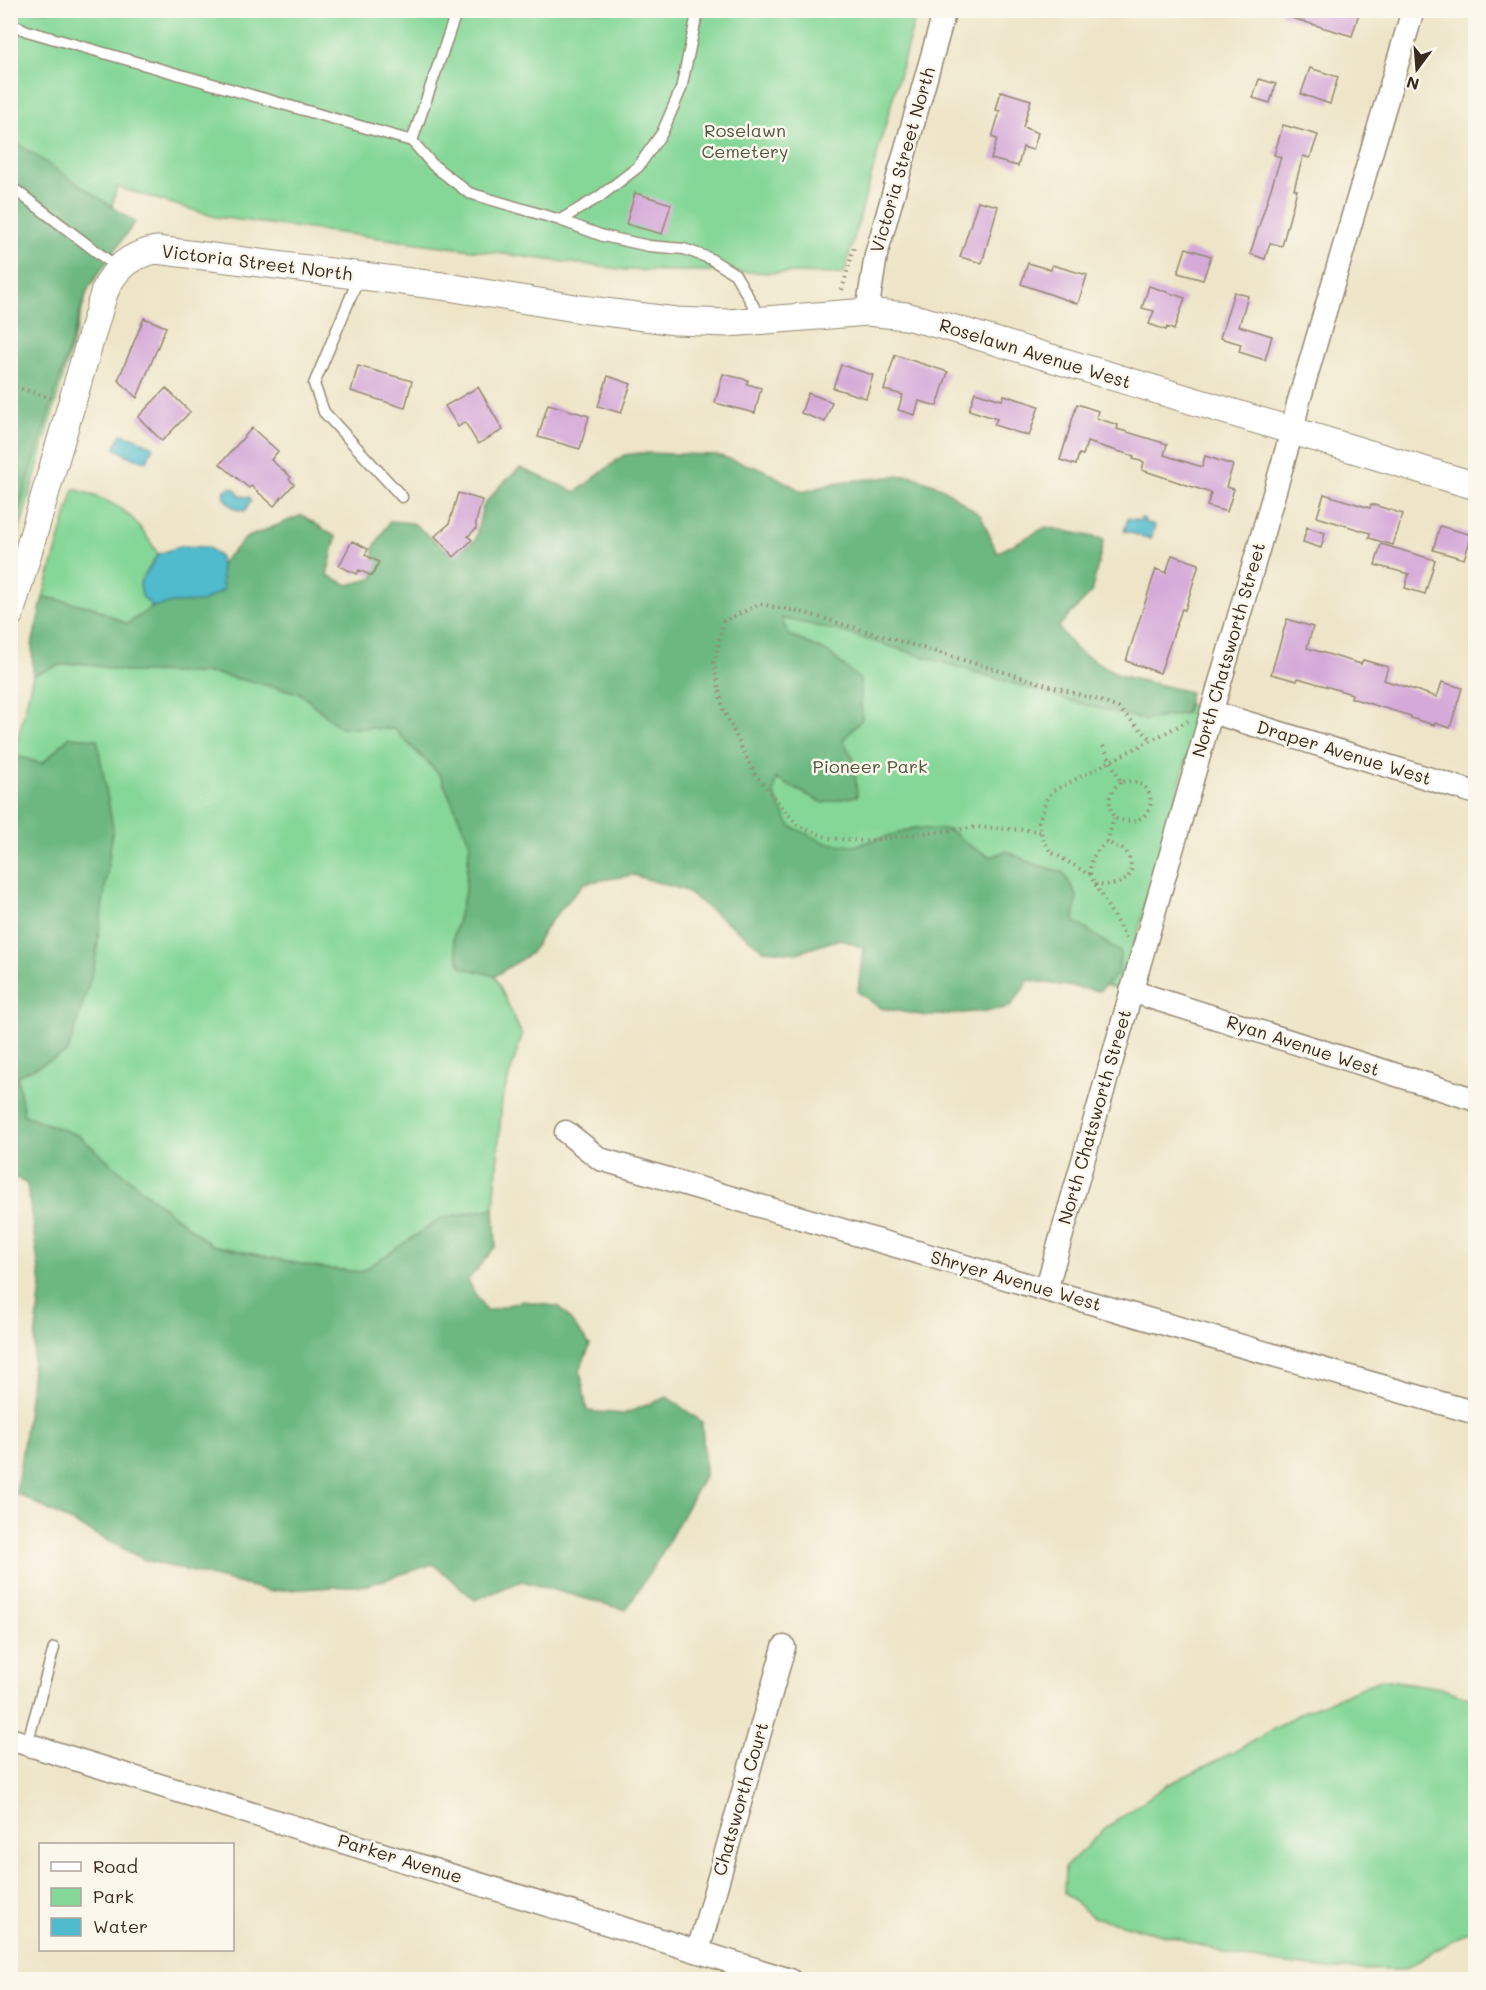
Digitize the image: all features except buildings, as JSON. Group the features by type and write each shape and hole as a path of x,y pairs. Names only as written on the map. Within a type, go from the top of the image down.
{"street":[{"name":"Victoria Street North","path":"867,312 876,255 945,10"},
{"name":"North Chatsworth Street","path":"1046,1290 1298,404 1413,10"},
{"name":"Victoria Street North","path":"118,268 136,256 156,250 442,286 581,309"},
{"path":"10,615 104,293 118,268"},
{"name":"Roselawn Avenue West","path":"581,309 676,321 728,323 867,312 906,316 1476,486"},
{"name":"Draper Avenue West","path":"1210,717 1476,793"},
{"name":"Ryan Avenue West","path":"1131,991 1476,1100"},
{"name":"Shryer Avenue West","path":"566,1132 600,1159 1476,1413"},
{"name":"Chatsworth Court","path":"698,1951 784,1647"},
{"name":"Parker Avenue","path":"19,1741 790,1980"}],"lane":[{"path":"412,141 456,10"},
{"path":"560,220 599,197 638,167 662,133 681,89 698,10"},
{"path":"10,23 27,31 412,141 433,165 470,193 560,220 603,236 649,246 684,249 709,258 735,274 762,321"},
{"path":"10,186 118,268"},
{"path":"360,275 314,384 324,412 402,497"},
{"path":"19,1741 54,1648"}],"path":[{"path":"1040,831 978,827 863,841 829,838 798,826 754,773 723,709 714,663 723,621 760,604 806,613 1098,700 1118,708 1151,740"},
{"path":"1143,949 1131,945 1096,890 1090,875 1050,851 1040,831 1039,822 1046,800 1053,791 1194,718 1210,717"},
{"path":"1103,746 1121,782"},
{"path":"1090,875 1092,858 1096,850 1107,842 1114,818 1108,806 1111,791 1121,782 1138,781 1144,786 1151,801 1150,809 1145,817 1135,821 1114,818"},
{"path":"1095,884 1118,885 1128,875 1131,866 1126,851 1107,842"}],"green space":[{"name":"Roselawn Cemetery","path":"11,11 917,11 844,274 627,270 216,217 117,187 11,559"},
{"path":"11,139 135,222 87,290 11,536"},
{"path":"640,453 717,455 764,470 803,492 839,482 910,475 941,487 981,516 997,553 1046,527 1104,539 1091,593 1058,627 1076,650 1119,675 1190,692 1186,713 1145,720 1071,701 839,631 781,618 789,635 829,653 860,680 862,719 843,740 854,760 857,796 823,803 776,779 774,794 790,826 826,843 855,846 914,828 950,830 970,846 991,857 1006,851 1034,864 1063,872 1077,895 1074,921 1120,952 1119,973 1099,991 1029,980 1010,1007 927,1016 880,1008 858,992 863,948 840,939 797,953 764,950 684,890 633,875 584,883 549,923 531,953 495,976 461,967 453,939 465,892 470,842 440,775 394,729 339,727 300,693 213,673 130,672 80,663 60,665 33,675 32,645 43,597 93,607 127,624 153,607 222,590 221,563 246,538 302,515 336,537 327,575 348,585 374,578 374,547 390,521 413,523 451,554 475,541 483,506 498,488 520,468 576,492 624,455"},
{"path":"74,489 104,500 124,511 141,528 158,554 140,583 142,596 153,607 127,624 93,607 43,597"},
{"name":"Pioneer Park","path":"619,544 1201,708 1122,990 540,827"},
{"path":"80,663 130,672 213,673 300,693 339,727 394,729 440,775 470,843 465,892 453,939 461,966 495,976 522,1035 502,1099 494,1208 442,1218 361,1272 319,1268 211,1245 79,1136 24,1115 17,1076 69,737 42,764 14,755 33,675 60,665"},
{"path":"69,737 97,739 113,828 95,963 68,1052 17,1076 24,1115 79,1136 211,1245 319,1268 361,1272 442,1218 494,1208 496,1246 467,1281 486,1311 523,1301 560,1307 590,1345 580,1370 587,1411 624,1414 667,1397 702,1422 705,1474 662,1553 626,1610 522,1581 475,1600 433,1564 368,1585 269,1591 145,1560 16,1493 26,1425 41,1285 27,1184 11,1175 11,762 14,755 42,764"},
{"path":"1382,1679 1441,1688 1475,1700 1476,1924 1467,1932 1404,1970 1326,1969 1237,1957 1174,1937 1093,1917 1064,1893 1065,1867 1105,1829 1165,1786 1234,1752 1303,1712"}],"water":[{"path":"121,434 153,447 147,461 132,458 115,448"},
{"path":"231,487 240,496 249,497 251,501 245,511 227,502 225,490"},
{"path":"1128,518 1140,521 1141,518 1145,519 1144,522 1155,525 1151,539 1124,531"},
{"path":"181,546 208,547 220,557 223,590 202,602 173,603 153,607 142,596 140,583 158,554"}]}
